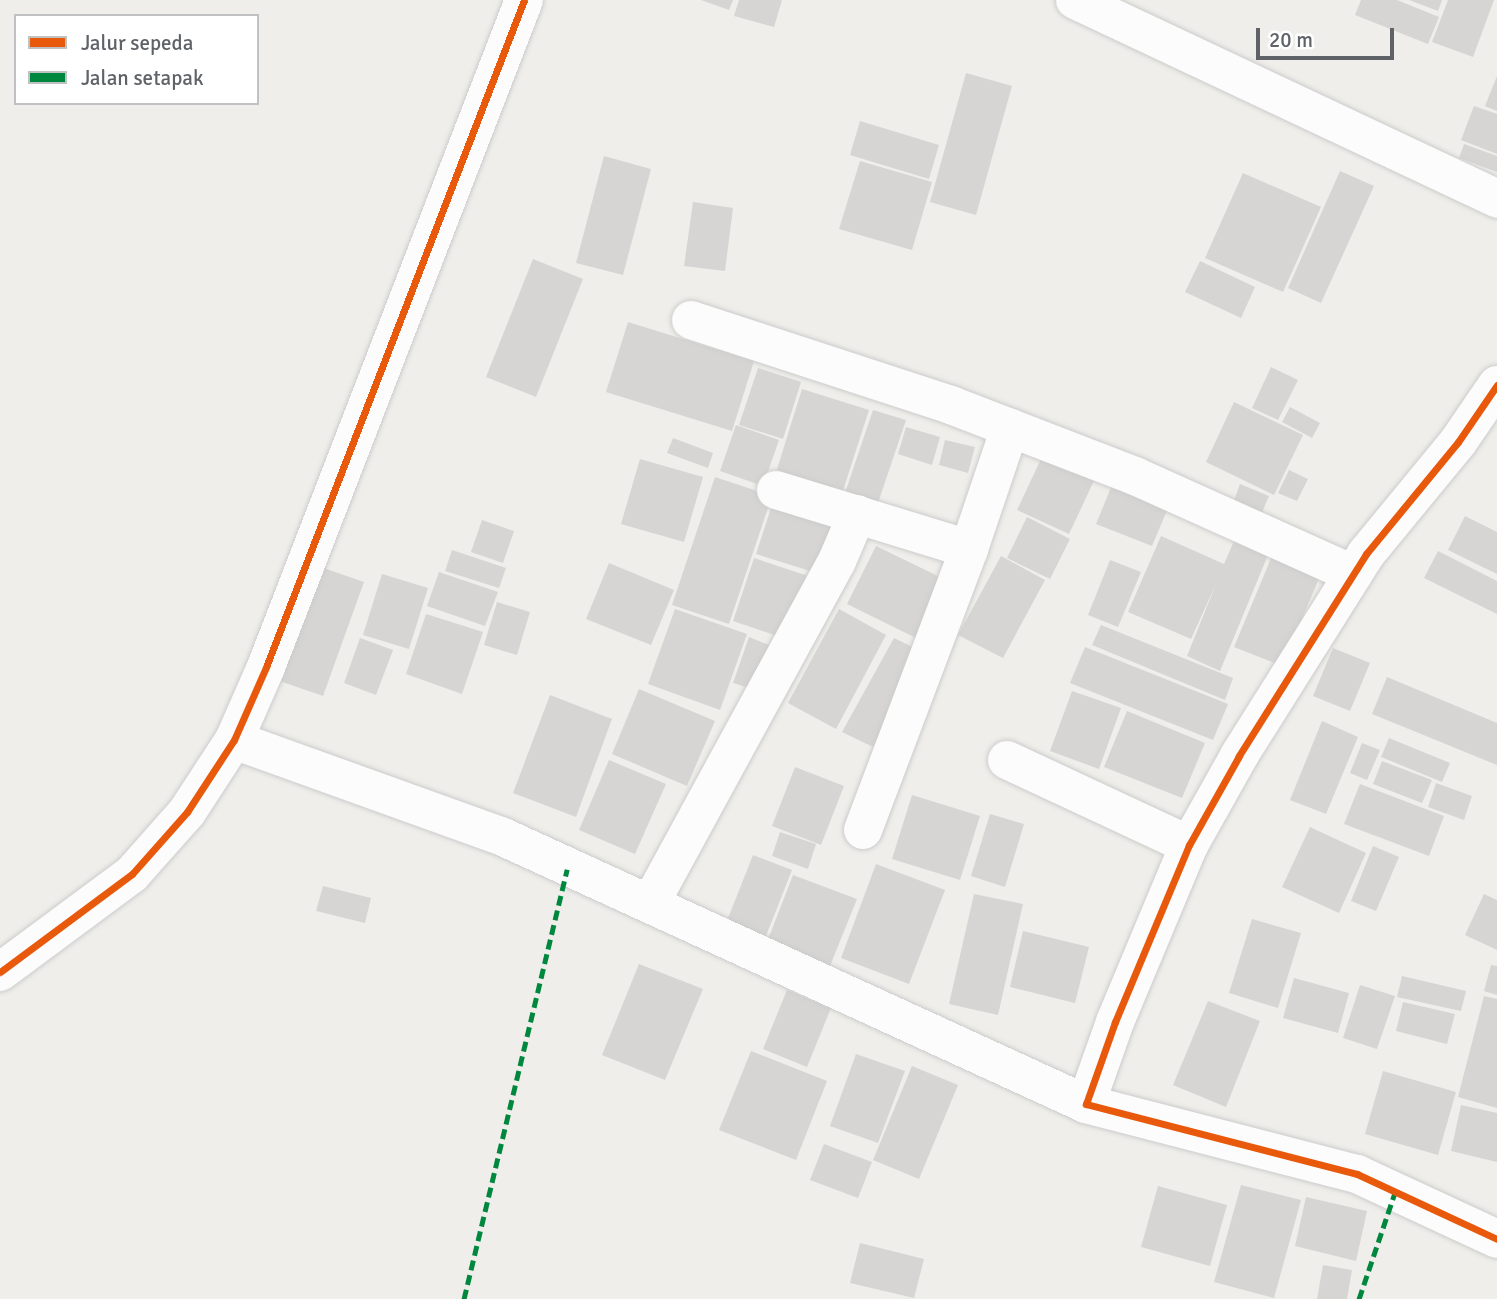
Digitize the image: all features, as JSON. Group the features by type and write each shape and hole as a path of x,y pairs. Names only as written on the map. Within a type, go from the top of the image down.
{"street":[{"path":"0,972 132,874 187,812 234,740 266,667 524,0"},
{"path":"1075,0 1497,200"},
{"path":"691,320 951,405 1135,476 1353,574"},
{"path":"1086,1104 1115,1022 1189,845 1239,756 1353,574 1458,442 1497,385"},
{"path":"863,830 969,549 1010,428"},
{"path":"776,490 969,549"},
{"path":"650,904 837,561 857,514"},
{"path":"234,740 500,836 567,869 650,904 1086,1104 1357,1174 1497,1238"},
{"path":"1007,760 1189,845"}],"building":[{"path":"701,0 733,0 729,10"},
{"path":"739,0 782,0 774,27 734,16"},
{"path":"1361,0 1397,0 1439,17 1428,44 1355,15"},
{"path":"1409,0 1442,0 1438,11"},
{"path":"1448,0 1494,0 1473,57 1432,42"},
{"path":"966,73 1012,86 976,215 930,202"},
{"path":"1497,76 1497,111 1485,106"},
{"path":"1474,106 1497,114 1497,154 1461,140"},
{"path":"860,121 939,145 929,179 850,155"},
{"path":"1464,144 1497,156 1497,172 1459,158"},
{"path":"604,156 651,169 623,275 576,263"},
{"path":"860,161 932,182 912,250 839,229"},
{"path":"1340,171 1374,186 1321,303 1288,288"},
{"path":"1243,173 1321,207 1283,292 1205,258"},
{"path":"693,202 733,208 725,271 684,266"},
{"path":"533,259 583,279 536,397 486,377"},
{"path":"1200,261 1255,287 1241,318 1185,292"},
{"path":"628,322 754,361 732,431 606,392"},
{"path":"1271,367 1298,380 1278,420 1252,408"},
{"path":"758,368 801,382 783,439 739,425"},
{"path":"802,389 869,410 839,503 773,482"},
{"path":"1234,402 1303,435 1274,495 1206,462"},
{"path":"1290,407 1320,423 1312,438 1282,422"},
{"path":"873,410 906,420 878,503 845,493"},
{"path":"736,425 779,440 763,486 720,471"},
{"path":"906,427 940,437 932,465 898,454"},
{"path":"673,438 713,453 708,468 667,453"},
{"path":"945,440 975,447 968,473 939,465"},
{"path":"1047,446 1099,470 1069,534 1017,510"},
{"path":"640,459 703,477 684,542 621,524"},
{"path":"1289,470 1308,479 1297,501 1278,493"},
{"path":"715,477 772,496 729,624 672,605"},
{"path":"1240,484 1269,496 1260,517 1232,506"},
{"path":"1112,485 1168,508 1152,546 1096,524"},
{"path":"775,496 843,514 823,575 756,554"},
{"path":"1465,516 1497,532 1497,574 1448,550"},
{"path":"1027,517 1070,539 1050,579 1007,558"},
{"path":"482,520 514,531 503,563 471,552"},
{"path":"1161,536 1224,564 1234,541 1268,555 1220,671 1187,656 1216,584 1191,639 1128,612"},
{"path":"876,546 948,581 918,639 847,604"},
{"path":"452,550 506,568 499,588 445,571"},
{"path":"1438,551 1497,581 1497,614 1424,578"},
{"path":"1001,556 1045,580 1003,658 958,635"},
{"path":"1272,556 1320,576 1282,666 1234,647"},
{"path":"754,558 811,577 789,640 733,621"},
{"path":"1110,560 1141,572 1118,627 1088,615"},
{"path":"609,563 674,590 651,645 586,619"},
{"path":"315,565 364,582 323,696 274,679"},
{"path":"439,572 498,592 485,626 427,606"},
{"path":"382,574 428,588 409,649 363,635"},
{"path":"497,602 530,612 517,655 484,645"},
{"path":"675,609 747,634 720,710 648,684"},
{"path":"839,609 886,635 836,729 788,703"},
{"path":"426,614 483,632 462,694 406,674"},
{"path":"1101,625 1233,678 1225,700 1092,645"},
{"path":"749,637 774,647 759,691 733,683"},
{"path":"360,638 393,650 376,695 344,683"},
{"path":"894,638 921,651 873,747 842,732"},
{"path":"1085,647 1228,704 1213,740 1070,683"},
{"path":"1333,648 1370,663 1350,711 1313,696"},
{"path":"1387,677 1497,723 1497,765 1372,714"},
{"path":"639,689 715,721 687,786 612,754"},
{"path":"1072,691 1121,708 1099,769 1050,751"},
{"path":"550,695 612,719 576,817 513,793"},
{"path":"1127,711 1205,743 1182,798 1104,767"},
{"path":"1322,721 1358,737 1326,814 1290,800"},
{"path":"1389,738 1450,763 1442,782 1381,757"},
{"path":"1362,743 1380,750 1367,780 1350,773"},
{"path":"609,760 666,784 635,854 579,830"},
{"path":"1382,761 1432,780 1422,803 1373,784"},
{"path":"795,767 844,786 821,845 772,826"},
{"path":"1436,783 1472,796 1464,820 1428,807"},
{"path":"1360,784 1444,816 1429,856 1344,824"},
{"path":"912,795 980,816 960,880 892,859"},
{"path":"990,814 1024,824 1005,887 971,876"},
{"path":"1310,827 1366,853 1339,913 1282,887"},
{"path":"780,832 816,844 808,869 772,856"},
{"path":"1373,846 1399,857 1376,911 1351,901"},
{"path":"753,855 792,870 762,946 723,931"},
{"path":"876,864 945,890 909,984 841,958"},
{"path":"793,875 857,899 830,966 767,942"},
{"path":"323,886 371,898 365,923 316,911"},
{"path":"974,894 1023,904 998,1015 949,1004"},
{"path":"1484,894 1497,900 1497,950 1465,935"},
{"path":"1252,919 1301,933 1278,1008 1229,993"},
{"path":"1023,931 1089,947 1075,1003 1010,987"},
{"path":"639,964 703,989 665,1080 602,1055"},
{"path":"1491,965 1497,966 1497,995 1484,991"},
{"path":"1402,976 1466,991 1461,1011 1397,997"},
{"path":"1294,978 1349,993 1338,1033 1283,1018"},
{"path":"1360,985 1395,996 1377,1049 1343,1038"},
{"path":"787,990 831,1008 807,1067 763,1049"},
{"path":"1484,996 1497,999 1497,1108 1458,1097"},
{"path":"1208,1001 1260,1021 1226,1107 1173,1085"},
{"path":"1403,1002 1455,1014 1447,1044 1396,1031"},
{"path":"751,1051 827,1081 796,1160 719,1130"},
{"path":"856,1054 905,1071 878,1143 830,1126"},
{"path":"912,1066 958,1085 919,1179 873,1160"},
{"path":"1383,1071 1456,1092 1438,1155 1365,1134"},
{"path":"1461,1105 1497,1113 1497,1162 1451,1151"},
{"path":"824,1144 872,1162 858,1198 810,1180"},
{"path":"1241,1185 1301,1200 1274,1298 1214,1282"},
{"path":"1158,1186 1227,1205 1210,1266 1141,1247"},
{"path":"1306,1197 1367,1211 1356,1261 1295,1246"},
{"path":"860,1243 924,1259 914,1298 850,1283"},
{"path":"1323,1265 1352,1270 1347,1299 1317,1299"}],"marked path":[{"path":"464,1299 567,869"},
{"path":"1359,1299 1396,1190"}],"cycle path":[{"path":"0,972 132,874 187,812 234,740 266,667 524,0"},
{"path":"1497,385 1458,442 1366,554 1239,756 1189,845 1115,1022 1086,1104 1357,1174 1497,1239"}]}
